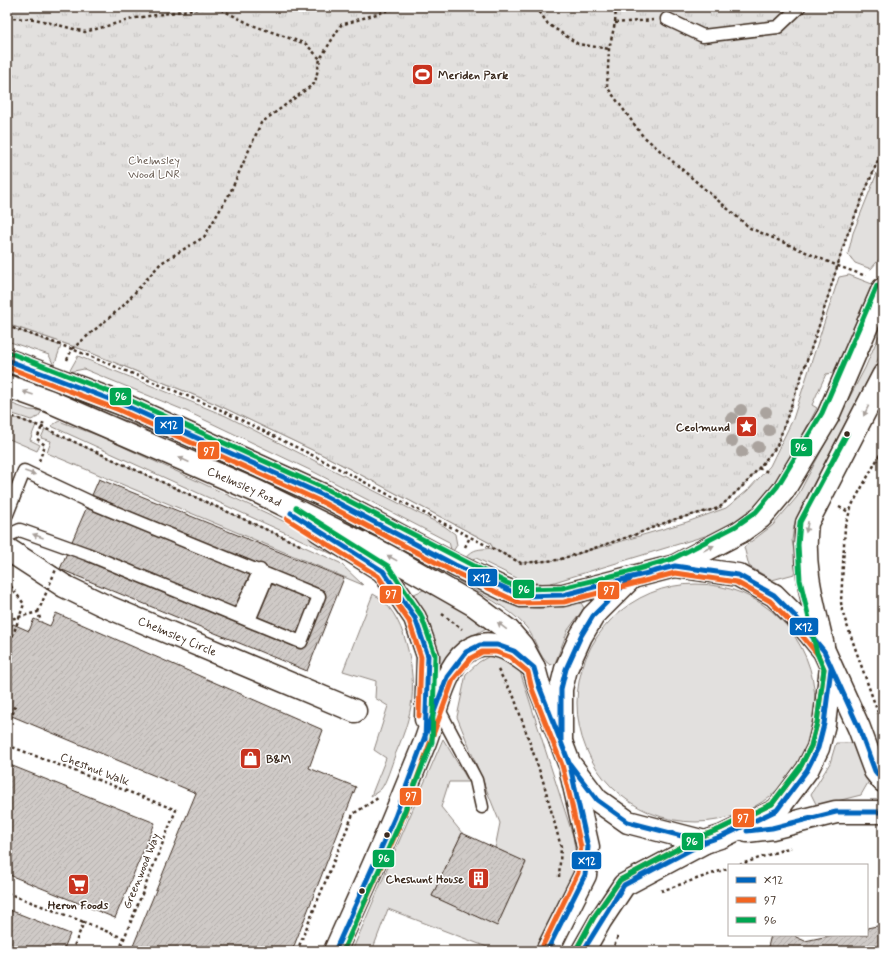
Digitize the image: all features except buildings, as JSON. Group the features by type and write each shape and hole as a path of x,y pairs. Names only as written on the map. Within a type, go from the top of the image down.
{"street":[{"path":"675,566 740,532 760,517 783,491 828,416 878,283"},
{"name":"Chelmsley Road","path":"7,360 58,381 122,404 325,496 504,590 522,596 563,595 630,579 675,566"},
{"path":"883,376 807,523 805,545 807,579 828,659 860,728 875,771 883,782"},
{"name":"Chelmsley Road","path":"7,386 49,401 258,492 386,554 474,605 508,630 522,646 534,668 539,686 569,763"},
{"path":"258,492 383,571 415,618 428,656 425,740"},
{"name":"Chelmsley Circle","path":"7,549 64,586 101,604 355,712"},
{"path":"583,951 600,920 624,885 705,842 728,834 777,810 807,770 818,748 823,730 828,659 796,617 774,595 738,575 675,566"},
{"path":"561,742 561,689 566,669 581,636 593,616 630,579"},
{"path":"335,951 395,816 425,740 447,676 466,652 480,645 497,645 514,651 534,668"},
{"path":"569,763 597,800 628,822 705,842"},
{"path":"547,951 585,875 588,847 569,763"},
{"path":"728,834 772,828 836,812 883,812"}],"lane":[{"path":"667,19 703,36 778,27 799,7"},
{"path":"7,514 24,471 90,502 318,594 299,640 245,615"},
{"path":"7,536 20,530 69,547 300,642 319,596 264,573 108,507 105,520 112,506 318,592 298,637 92,551 94,545"},
{"path":"245,615 264,573"},
{"path":"437,706 476,780 482,807"}],"path":[{"path":"7,18 36,19 85,32 136,18 209,7"},
{"path":"216,7 252,25 306,44 320,59"},
{"path":"58,381 72,349 124,306 161,263 204,237 230,193 261,123 315,83 320,59 341,25 399,7"},
{"path":"536,7 548,24 578,44 609,49"},
{"path":"616,7 615,23 609,49 607,87 642,135 750,228 878,283"},
{"path":"615,23 667,19"},
{"path":"7,326 72,349 219,409 326,462 521,563 558,560 634,535 672,520 718,508 748,481 777,446 816,336 846,238 883,148"},
{"path":"7,415 42,427 306,548"},
{"path":"880,721 842,611 841,602 845,526 849,512 883,451"},
{"path":"455,565 470,537"},
{"path":"41,622 38,612 57,567"},
{"path":"7,581 24,604 7,652"},
{"path":"445,587 437,610 490,655 514,697 544,784 561,847 558,881"},
{"path":"7,620 38,612"},
{"path":"7,706 15,708 7,728"},
{"name":"Chestnut Walk","path":"7,745 176,810"},
{"path":"297,951 353,814 381,797"},
{"name":"Greenwood Way","path":"119,951 176,810"},
{"path":"742,864 794,846"},
{"path":"654,894 728,868"},
{"path":"7,893 124,938"},
{"path":"72,951 84,922"},
{"path":"612,951 620,930"}],"green space":[{"name":"Meriden Park","path":"7,7 883,7 883,148 846,238 818,329 777,446 748,481 719,508 672,520 634,535 558,560 521,563 494,549 490,543 329,458 216,404 84,350 7,324"},
{"path":"883,158 883,251 881,257 871,269 855,263 848,254 853,233"},
{"path":"849,275 872,284 869,293 870,297 833,373 826,374 812,405 817,408 785,468 766,499 745,517 718,532 548,584 525,582 476,558 463,561 473,551 493,548 490,543 329,458 216,404 84,350 7,324 759,468 748,481 719,508 672,520 571,556 687,522 726,508 747,491 770,466 793,419 839,277"},
{"path":"7,326 61,346 54,366 49,355 7,341"},
{"path":"883,326 883,348 804,502 794,526 792,540 798,573 772,580 749,566 744,547 773,525 797,497 865,368"},
{"path":"78,356 226,416 444,526 455,534 457,545 452,553 449,542 314,472 186,411 84,369 69,372"},
{"path":"62,388 184,437 446,567 442,574 334,517 179,442 58,394"},
{"path":"7,402 29,410 42,411 38,417 31,420 7,412"},
{"path":"7,415 36,425 30,440 40,445 37,451 7,438"},
{"path":"59,421 102,437 273,516 338,549 380,582 341,558 51,426"},
{"path":"45,429 340,563 363,585 47,453 51,441 41,438"},
{"path":"459,575 505,599 533,608 551,607 580,601 584,608 568,630 555,663 550,665 546,662 529,631 519,620 484,595 457,580"},
{"path":"684,584 708,584 731,589 752,598 772,611 788,627 801,647 810,668 815,691 813,726 806,749 788,779 772,795 752,808 731,817 708,822 684,822 661,817 640,808 620,795 604,779 591,759 582,738 577,715 577,691 582,668 591,647 604,627 620,611 640,598 661,589"},
{"path":"433,586 488,627 458,645 443,667 437,671 414,594"},
{"path":"373,594 384,602 393,613 401,627 410,660 412,692 411,706 406,725 387,778 381,789 371,796 386,758 374,750 388,706 375,698 376,681 343,671"},
{"path":"495,653 510,660 520,671 573,836 576,855 575,870 535,951 486,951 487,947 388,909 372,951 352,951 443,739 469,782 449,782 441,807 462,833 432,896 497,925 526,863 495,848 500,823 457,717 466,674 479,662"},
{"path":"836,743 854,743 869,781 861,795 817,806 811,794 830,763"}],"transit line":[{"name":"96","path":"10,353 125,398 328,490 507,583 523,589 562,588 628,572 672,559 736,526 756,512 777,487 822,413 877,286"},
{"name":"X12","path":"7,360 122,404 325,496 455,565 522,596 563,595 675,566 738,575 774,595 796,617 824,651 859,728 875,771 883,781"},
{"name":"97","path":"7,367 119,410 322,502 452,571 520,603 564,602 675,573 736,582 770,601 791,622 818,655 824,669 817,723 811,746 801,766 772,804 702,836 620,880 594,917 577,948"},
{"name":"96","path":"577,948 594,917 620,880 702,836 772,804 801,766 811,746 817,723 824,669 817,653 800,580 798,545 800,522 847,434"},
{"name":"96","path":"296,508 388,566 421,615 435,655 432,742 401,820 343,951"},
{"name":"X12","path":"291,513 383,571 415,618 428,656 425,740"},
{"name":"97","path":"287,519 378,576 409,621 421,657 419,716"},
{"name":"X12","path":"630,579 593,616 581,636 566,669 561,689 561,742 569,763 597,800 628,822 705,842"},
{"name":"X12","path":"335,951 395,817 447,677 466,652 480,645 497,645 514,651 534,668 539,686 561,742"},
{"name":"97","path":"343,951 402,820 453,680 471,658 482,652 496,652 510,657 528,672 532,689 562,765 581,847 578,873 543,945"},
{"name":"X12","path":"583,951 624,885 705,842 723,836 777,810 807,770 818,748 824,724 831,668"},
{"name":"X12","path":"548,949 585,875 588,847 570,766"},
{"name":"X12","path":"747,831 772,828 836,812 883,812"}],"place":[{"name":"Meriden Park","path":"422,75"},
{"name":"Ceolmund","path":"746,427"},
{"name":"B&M","path":"251,759"},
{"name":"Cheshunt House","path":"479,879"},
{"name":"Heron Foods","path":"78,884"}],"park label":[{"name":"Chelmsley Wood LNR","path":"154,167"}]}
